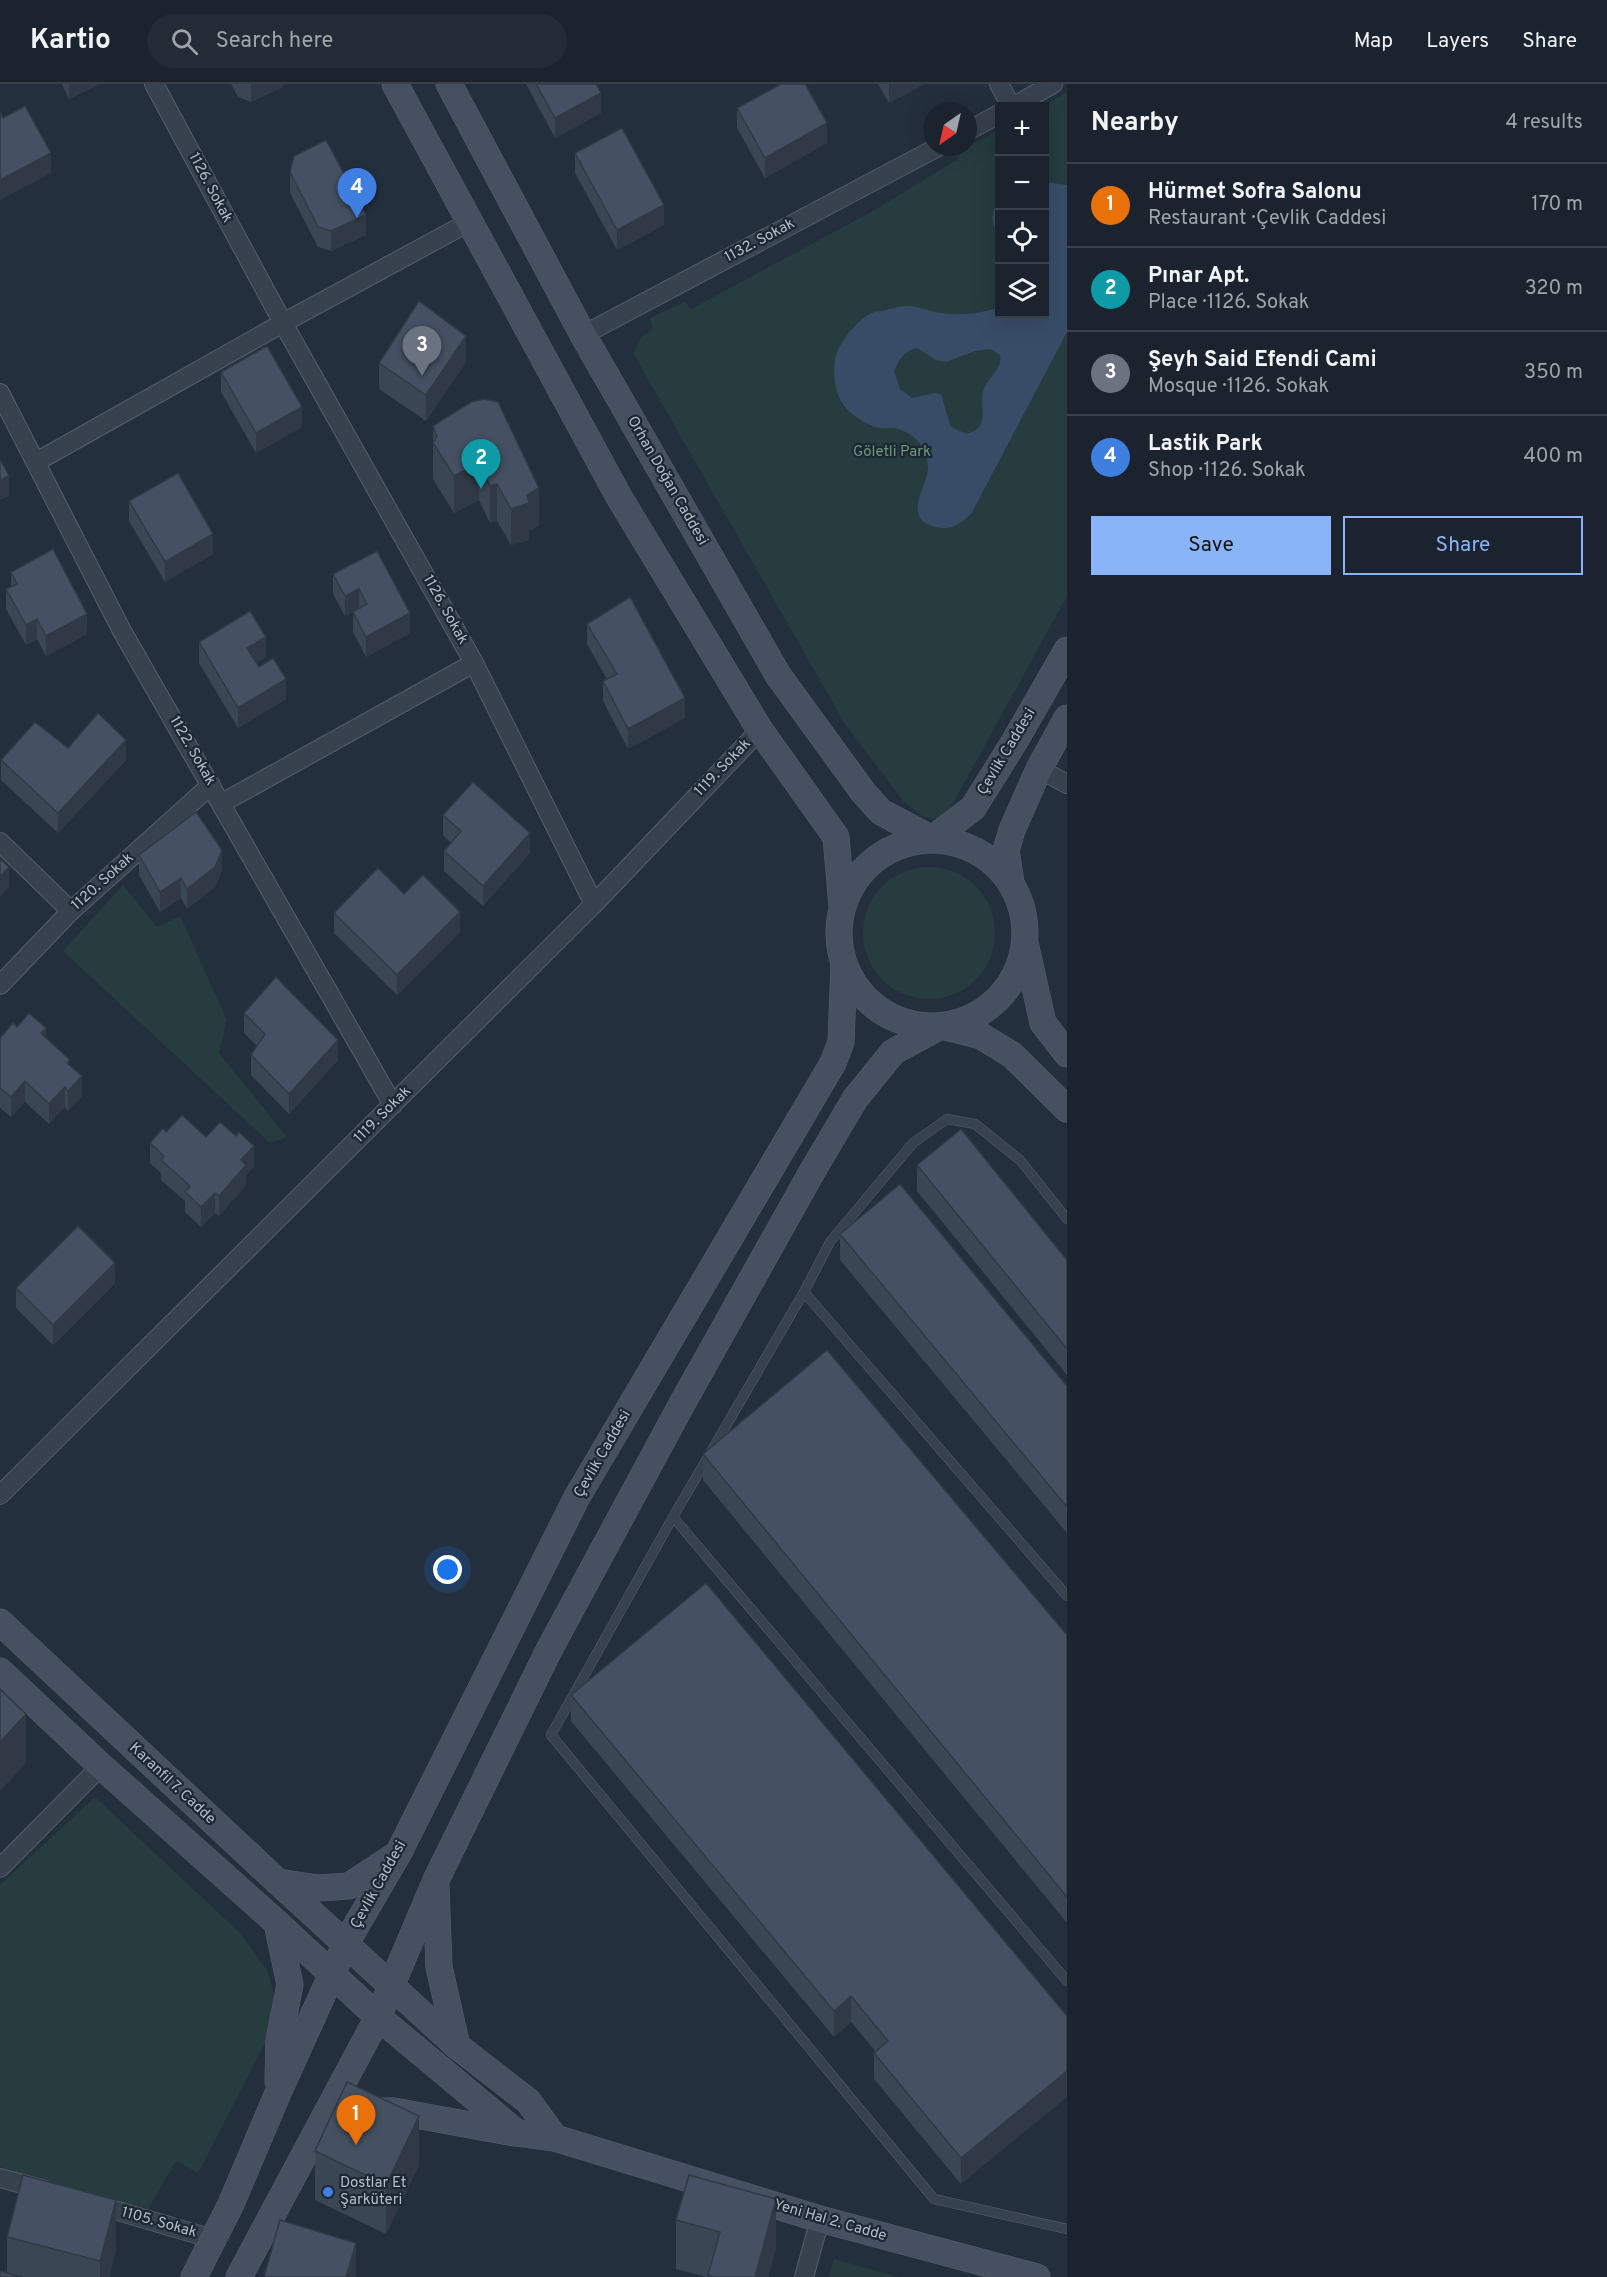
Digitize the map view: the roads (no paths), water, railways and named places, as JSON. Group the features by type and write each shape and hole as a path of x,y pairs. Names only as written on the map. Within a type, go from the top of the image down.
{"main road":[{"path":"395,84 619,497 760,730 836,837 842,906 838,935 844,965 858,991 880,1012 909,1024 941,1026 981,1036 1012,1055 1067,1109"},
{"name":"Orhan Doğan Caddesi","path":"449,84 583,336 778,675 837,758 881,812 932,839"},
{"name":"Çevlik Caddesi","path":"932,839 973,808 1067,650"},
{"path":"1067,718 1039,769 1012,830 1006,850 1011,883 1023,912 1025,944 1043,1023 1067,1054"},
{"path":"842,906 855,879 876,857 902,844 932,839 962,844 990,859 1011,883"},
{"path":"239,2277 378,2017 436,1880 549,1650 813,1170 855,1100 894,1052 941,1026 972,1018 998,1000 1016,974 1025,944"},
{"name":"Çevlik Caddesi","path":"278,2093 346,1943 398,1854 577,1497 833,1063 842,1042 844,965"},
{"name":"Karanfil 7. Cadde","path":"0,1622 457,2046 528,2101 555,2138"},
{"path":"0,1671 100,1766 277,1923 378,2017 517,2133"},
{"path":"278,1882 318,1888 349,1886 398,1854"},
{"path":"436,1880 439,1967 457,2046"},
{"path":"194,2277 231,2204 278,2093 279,2040 290,1985 277,1923"},
{"name":"Yeni Hal 2. Cadde","path":"314,2139 357,2113 394,2111 555,2138 820,2219 1035,2277"}],"street":[{"name":"1126. Sokak","path":"154,84 283,323 474,663 594,904"},
{"path":"999,84 1010,102"},
{"path":"1019,102 1053,84"},
{"path":"977,126 995,116"},
{"name":"1132. Sokak","path":"583,336 923,155"},
{"path":"36,462 283,323 471,221"},
{"name":"1122. Sokak","path":"0,393 122,631 393,1105"},
{"path":"222,804 474,663"},
{"name":"1119. Sokak","path":"0,1495 594,904 760,730"},
{"path":"1039,769 1067,784"},
{"name":"1120. Sokak","path":"0,985 71,910 211,785"},
{"path":"0,842 71,910"},
{"path":"0,1868 100,1766"},
{"name":"1105. Sokak","path":"0,2178 213,2239"},
{"path":"804,2277 820,2219"}],"lane":[{"path":"1067,1219 1020,1160 975,1124 947,1119 913,1143 830,1242 804,1293 551,1735 934,2199 1067,2229"},
{"path":"804,1293 1067,1596"},
{"path":"674,1517 1067,1981"}],"water":[{"path":"1049,183 1067,185 1067,332 971,514 959,524 951,527 936,527 920,518 918,511 918,503 928,470 925,452 920,443 899,429 876,427 865,422 847,409 835,383 835,360 839,347 848,334 859,322 874,312 907,306 949,314 995,309 995,318 1049,318","holes":["917,348 936,360 946,362 975,351 990,349 1000,355 999,365 982,395 983,415 980,426 967,434 951,427 941,395 935,393 912,398 900,389 894,371 905,353"]},
{"path":"995,208 995,228 993,218"}],"place":[{"name":"Lastik Park","path":"357,218"},
{"name":"Şeyh Said Efendi Cami","path":"422,376"},
{"name":"Pınar Apt.","path":"481,489"},
{"name":"Hürmet Sofra Salonu","path":"356,2145"},
{"name":"Dostlar Et Şarküteri","path":"328,2192"}],"park label":[{"name":"Göletli Park","path":"892,452"}]}
